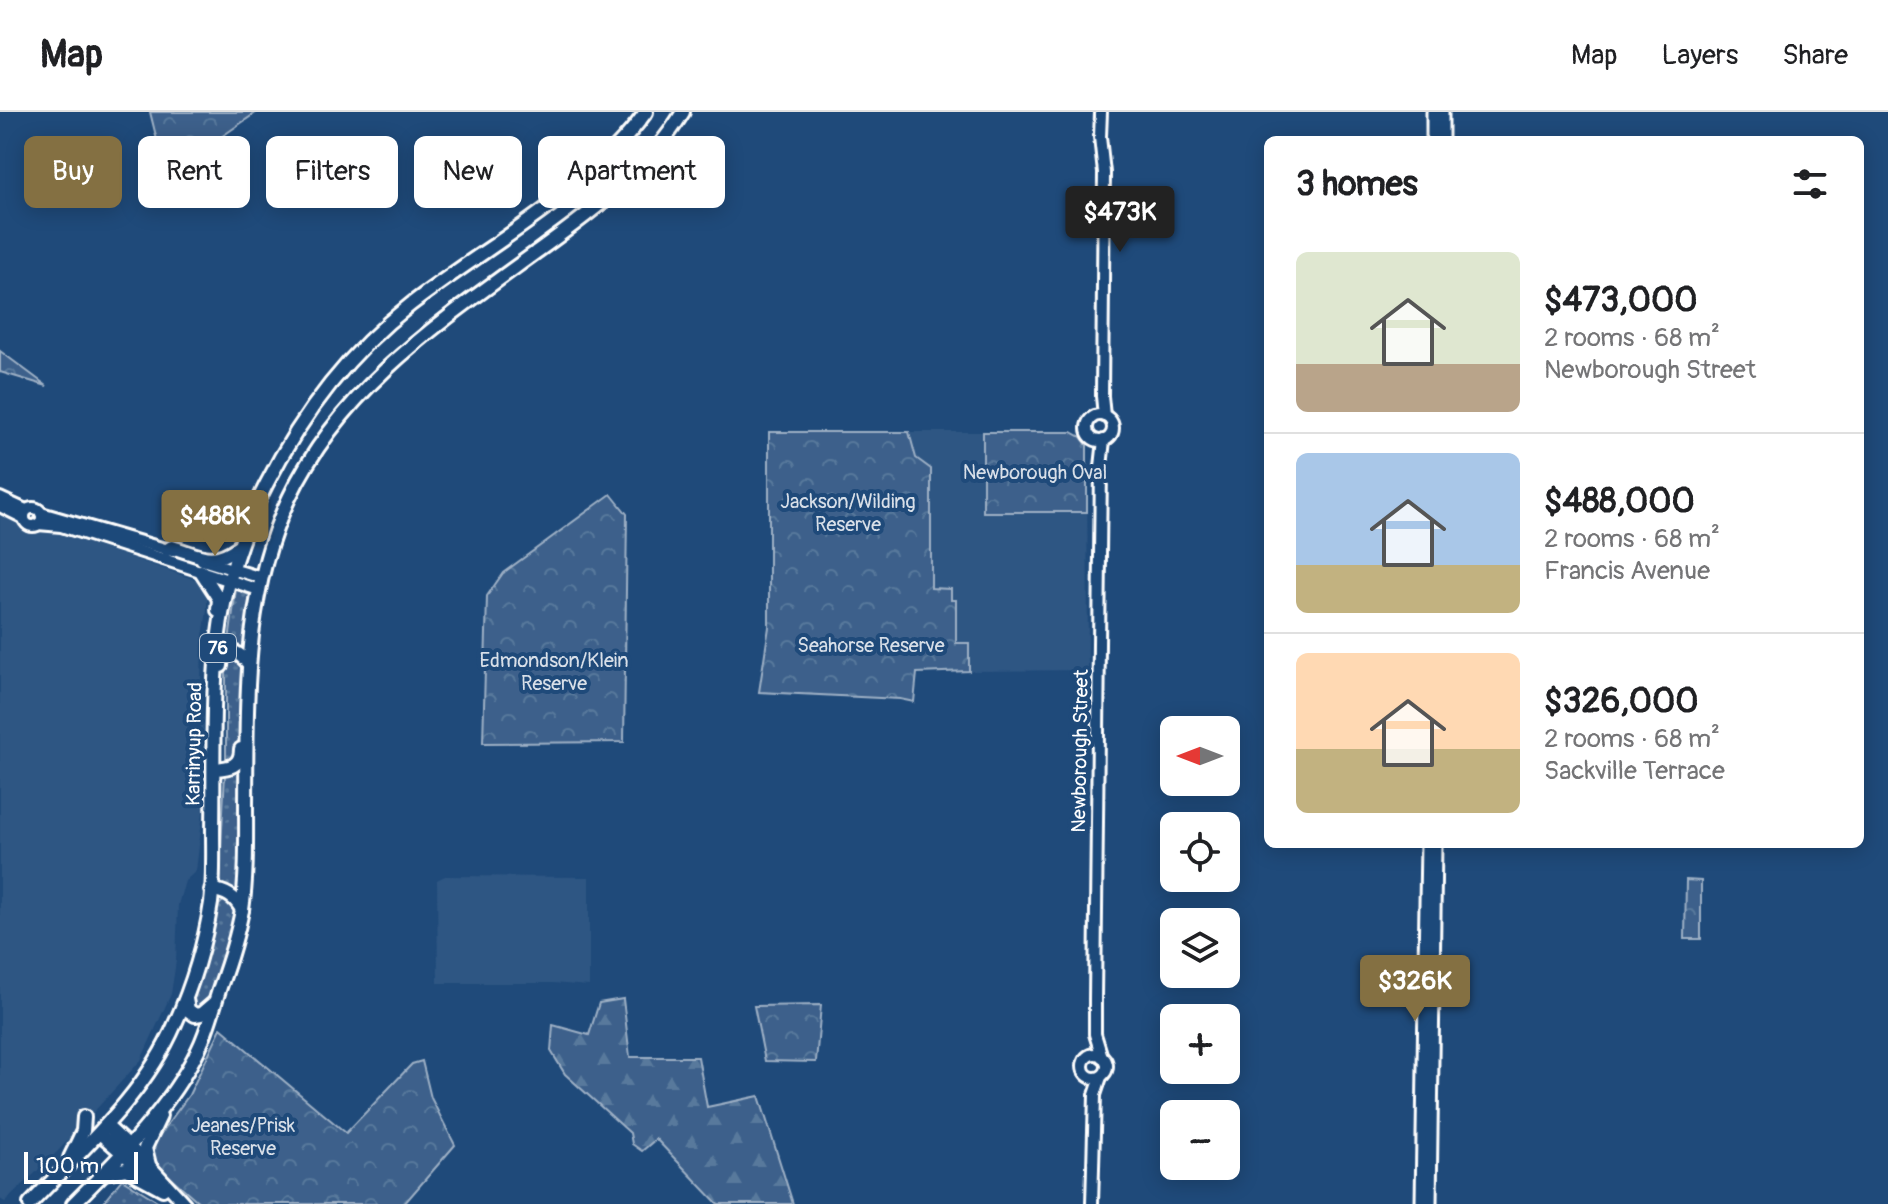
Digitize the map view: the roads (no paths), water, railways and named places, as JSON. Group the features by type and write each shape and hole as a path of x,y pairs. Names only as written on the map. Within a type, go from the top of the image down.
{"highway":[{"name":"Karrinyup Road","path":"30,1204 103,1129 155,1063 175,1025 188,989 201,951 211,890 216,683 221,620 230,575 241,545 264,489 301,423 355,355 409,306 576,186 611,154 646,112"},
{"name":"76","path":"73,1204 126,1151 186,1072 199,1048 230,959 242,910 246,857 248,663 260,584 279,520 300,474 351,404 389,364 431,328 607,201 647,162 683,112"},
{"path":"167,550 172,547 216,559 241,545"},
{"path":"201,571 219,599 211,677 216,683 220,678 224,653 240,654 248,663"},
{"path":"214,769 227,768 241,759 243,718 247,711"},
{"path":"211,890 230,895 242,910"},
{"path":"188,989 187,1006 193,1015 201,1014 215,1002"},
{"path":"149,1165 145,1148 162,1113 179,1091 186,1072"},
{"path":"67,1165 83,1131 84,1117"},
{"path":"104,1173 126,1169 163,1189"},
{"path":"63,1204 73,1195 88,1189"}],"main road":[{"path":"1433,112 1433,136"},
{"path":"1442,112 1442,136"},
{"path":"1422,1204 1427,848"},
{"path":"1430,1204 1435,848"},
{"path":"103,1129 163,1189 184,1204"},
{"path":"126,1151 149,1165 184,1204"}],"street":[{"name":"Newborough Street","path":"1100,440 1089,434 1088,428 1100,416 1102,396 1104,173 1101,112"},
{"name":"Newborough Street","path":"1100,416 1111,421 1113,427 1111,435 1100,440"},
{"name":"Newborough Street","path":"1095,1095 1083,1066 1095,1034 1100,440"},
{"path":"0,498 25,514 30,525 39,518"},
{"path":"0,506 25,514"},
{"path":"39,518 167,550 260,584"},
{"path":"39,518 201,571 230,575"},
{"name":"Newborough Street","path":"1092,1204 1095,1095 1107,1066 1095,1034"},
{"path":"1089,1056 1095,1054 1102,1057"},
{"path":"1087,1075 1101,1077"}],"park label":[{"name":"Newborough Oval","path":"1035,472"},
{"name":"Jackson/Wilding Reserve","path":"848,512"},
{"name":"Seahorse Reserve","path":"871,645"},
{"name":"Edmondson/Klein Reserve","path":"554,672"},
{"name":"Jeanes/Prisk Reserve","path":"243,1136"}]}
